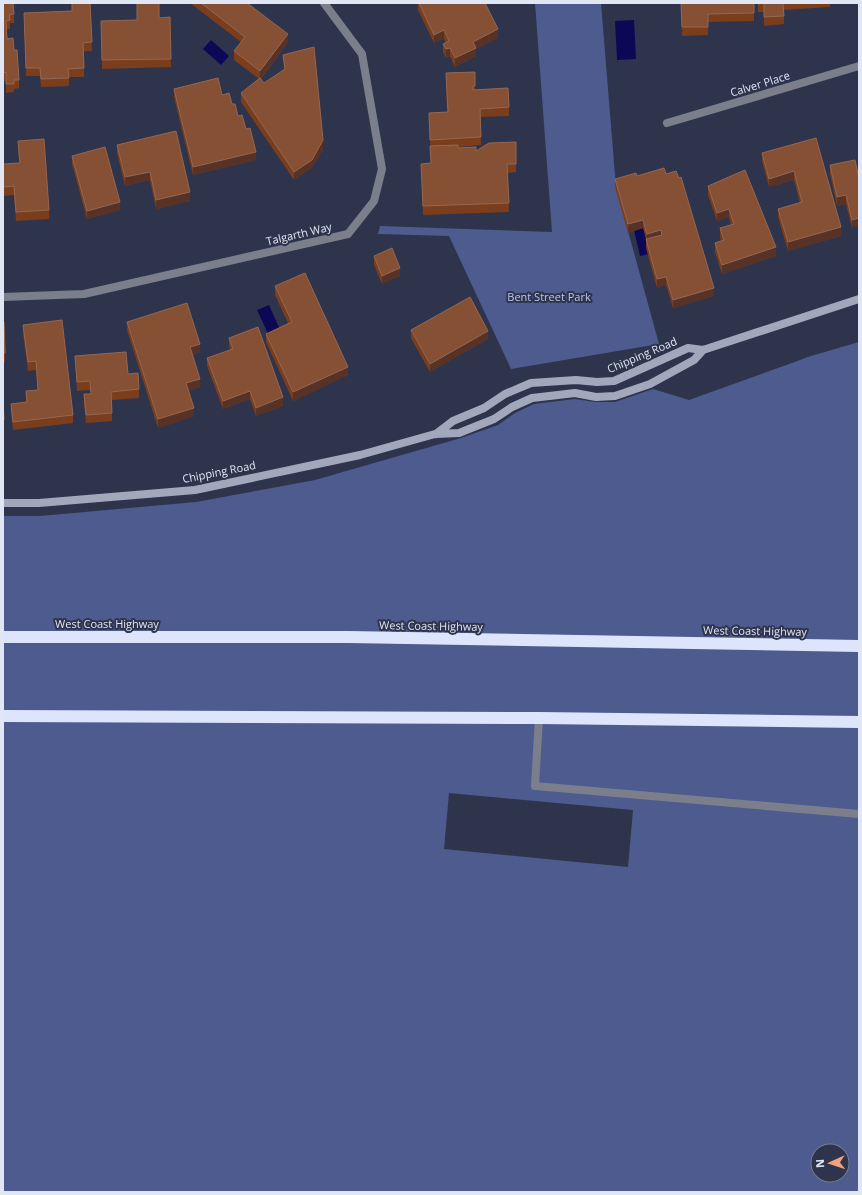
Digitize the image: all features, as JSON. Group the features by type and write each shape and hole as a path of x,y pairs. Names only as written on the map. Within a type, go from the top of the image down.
{"highway":[{"name":"West Coast Highway","path":"3,637 340,637 859,646"},
{"path":"3,716 539,718 859,722"}],"street":[{"name":"Talgarth Way","path":"3,297 84,294 348,234 374,202 382,169 362,54 324,3"},
{"name":"Calver Place","path":"668,123 859,66"},
{"name":"Chipping Road","path":"435,434 453,421 484,408 505,394 531,383 576,380 597,382 614,381 688,348 702,350 859,299"},
{"name":"Chipping Road","path":"3,503 39,503 195,490 360,455 435,434 459,433 494,419 512,407 532,398 575,393 596,397 615,396 650,384 694,360 702,350"},
{"path":"539,718 535,786 859,814"}],"green space":[{"name":"Bent Street Park","path":"535,3 601,3 616,187 659,344 511,369 449,236 378,234 380,226 552,232"},
{"path":"859,342 859,1192 3,1192 3,516 40,516 196,502 315,480 461,438 498,425 515,413 534,404 575,399 595,402 615,402 653,389 689,400 811,356","holes":["449,793 633,810 628,867 444,849"]}],"shaded area":[{"path":"634,20 636,59 617,60 615,21"},
{"path":"211,40 229,56 221,65 203,49"},
{"path":"651,226 657,252 640,256 634,230"},
{"path":"269,305 281,332 270,338 257,310"}],"building":[{"path":"3,3 13,3 14,14 9,15 10,20 6,21 7,39 13,38 14,50 17,50 19,80 14,80 14,84 6,84 6,72 3,73"},
{"path":"72,3 90,3 92,42 83,43 84,68 68,69 69,78 41,79 40,68 26,68 24,13 72,11"},
{"path":"137,3 159,3 159,18 170,17 171,59 102,60 101,21 137,20"},
{"path":"201,3 247,3 288,34 260,71 234,51 245,37"},
{"path":"419,3 485,3 498,29 473,42 476,48 455,58 450,48 446,49 443,44 449,41 444,30 434,35"},
{"path":"681,3 754,3 754,13 708,14 708,27 682,27"},
{"path":"764,3 783,3 784,16 764,17"},
{"path":"314,47 323,140 312,160 294,172 241,93 260,78 264,83 285,69 283,55"},
{"path":"475,72 475,86 473,86 473,90 508,88 509,107 480,109 481,137 430,140 429,113 448,112 446,73"},
{"path":"218,78 222,95 229,93 232,104 235,104 238,116 242,115 246,129 250,128 256,152 193,167 174,89"},
{"path":"176,131 190,192 156,200 150,172 125,177 117,145"},
{"path":"816,138 841,227 788,242 778,209 802,202 794,171 769,179 762,153"},
{"path":"44,139 49,210 16,212 14,186 3,187 3,164 20,163 18,141"},
{"path":"516,142 516,164 507,164 509,203 423,206 421,164 431,163 430,146 458,145 458,148 476,147 476,151 489,143"},
{"path":"105,147 120,202 87,211 72,156"},
{"path":"855,160 859,178 859,218 852,220 846,195 837,197 830,165"},
{"path":"664,168 666,174 676,171 679,178 681,177 714,288 673,300 666,277 657,279 646,239 662,235 661,230 647,234 643,220 628,224 615,179 636,173 637,176"},
{"path":"745,170 776,247 722,265 715,243 724,240 720,228 734,224 729,209 717,213 708,186"},
{"path":"392,248 400,268 382,276 374,256"},
{"path":"305,273 348,367 293,392 266,334 292,322 275,286"},
{"path":"470,297 488,331 430,364 411,330"},
{"path":"187,303 200,344 190,347 200,379 186,383 194,408 158,419 127,322"},
{"path":"62,320 73,415 13,422 11,404 27,402 26,391 38,390 36,361 28,362 23,325"},
{"path":"4,322 5,353 3,353"},
{"path":"258,327 283,397 256,408 250,391 223,401 207,358 233,349 229,338"},
{"path":"126,352 128,374 138,373 139,389 111,392 112,413 86,415 84,394 91,394 90,381 77,382 75,356"},
{"path":"3,399 4,420 3,421"}]}
